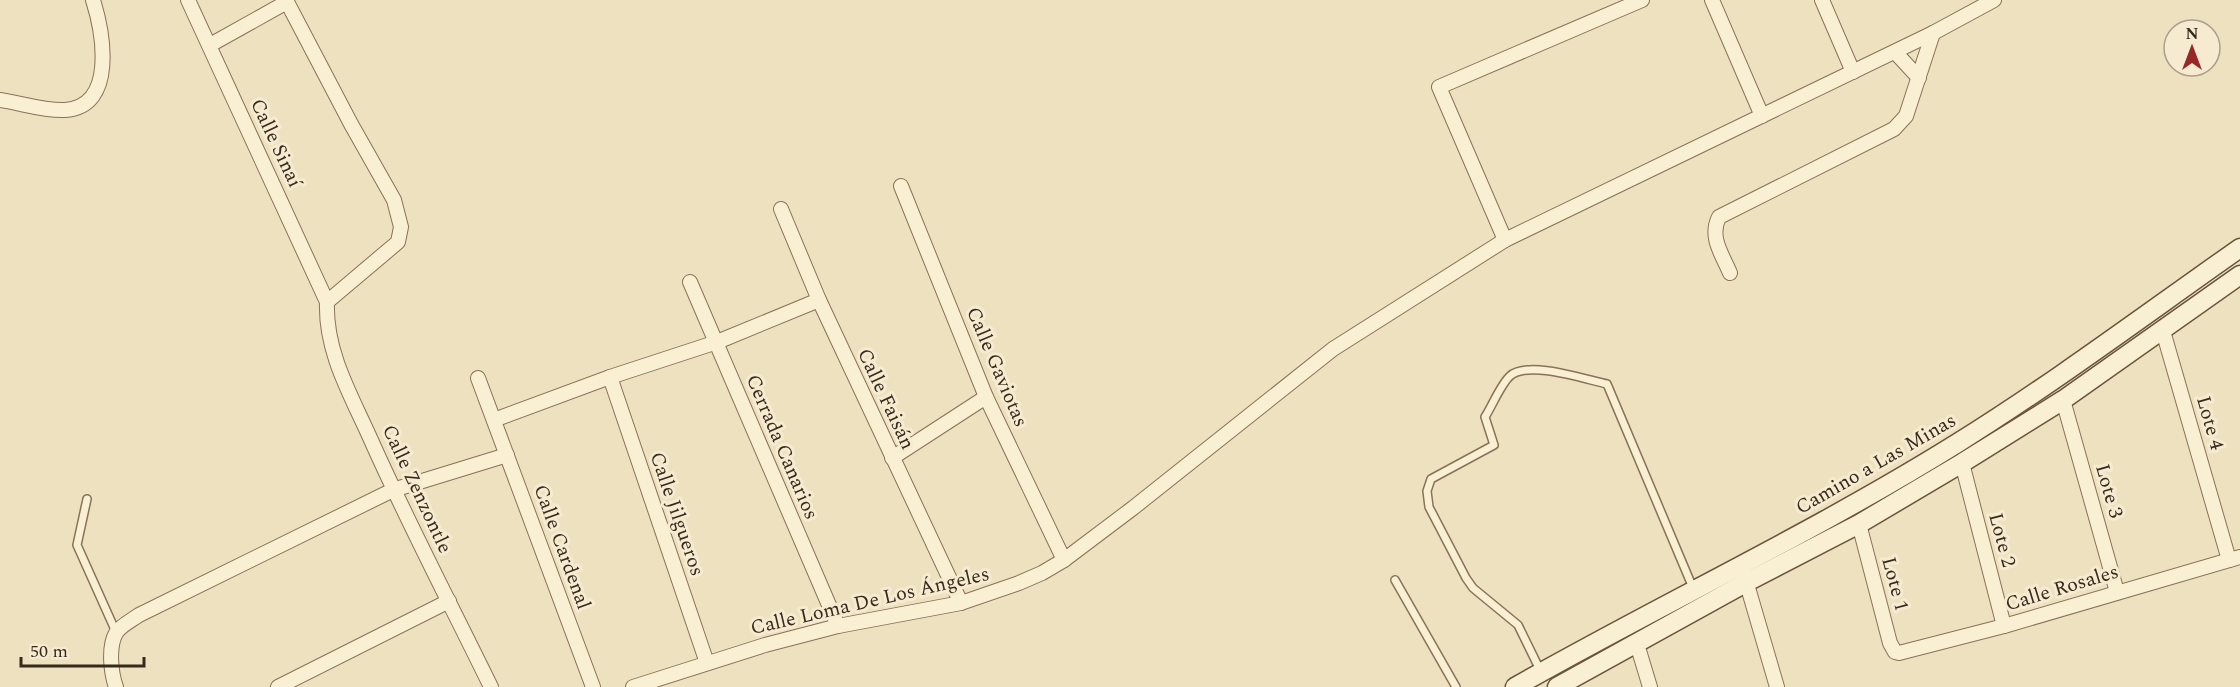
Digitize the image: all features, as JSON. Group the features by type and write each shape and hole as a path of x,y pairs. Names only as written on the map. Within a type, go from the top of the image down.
{"street":[{"path":"0,100 67,110 89,99 99,86 104,51 100,23 93,0"},
{"name":"Calle Sinaí","path":"188,0 327,302"},
{"path":"1505,240 1439,87 1642,0"},
{"path":"1712,0 1762,116"},
{"path":"1822,0 1853,72"},
{"name":"Calle Loma De Los Ángeles","path":"634,687 765,645 838,626 961,603 1019,584 1064,560 1333,349 1505,240 1895,52 1994,0"},
{"path":"210,45 287,1 351,124 394,200 400,217 401,235 398,242 327,302"},
{"path":"1730,273 1714,236 1719,217 1894,129 1906,116 1933,33"},
{"path":"1895,52 1918,78"},
{"name":"Calle Gaviotas","path":"901,186 986,397 1064,560"},
{"name":"Calle Faisán","path":"781,209 819,300 961,603"},
{"name":"Camino a Las Minas","path":"1557,687 1637,644 1848,508 1955,445 2061,376 2240,248"},
{"name":"Camino a Las Minas","path":"1515,687 1695,591 1744,574 1859,524 2063,400 2240,275"},
{"name":"Cerrada Canarios","path":"690,282 838,626"},
{"path":"494,420 610,377 717,342 819,300"},
{"name":"Calle Zenzontle","path":"327,302 326,322 334,358 393,490 491,687"},
{"name":"Lote 4","path":"2163,331 2235,559"},
{"name":"Calle Jilgueros","path":"610,377 707,663"},
{"name":"Calle Cardenal","path":"478,378 593,687"},
{"path":"892,458 986,397"},
{"name":"Lote 3","path":"2063,400 2117,592"},
{"path":"116,687 112,668 112,645 116,632 139,615 393,490 507,455"},
{"name":"Lote 2","path":"1962,463 2004,626"},
{"name":"Lote 1","path":"1859,524 1890,643 1895,652"},
{"name":"Calle Rosales","path":"1895,652 1903,653 2004,626 2235,559"},
{"path":"1744,574 1777,687"},
{"path":"278,687 449,601"},
{"path":"1637,644 1650,687"}],"lane":[{"path":"1541,672 1518,625 1473,588 1429,507 1427,491 1431,480 1494,446 1485,417 1509,376 1521,370 1536,369 1607,384 1695,591"},
{"path":"87,499 77,545 116,632"},
{"path":"1395,580 1456,687"}]}
